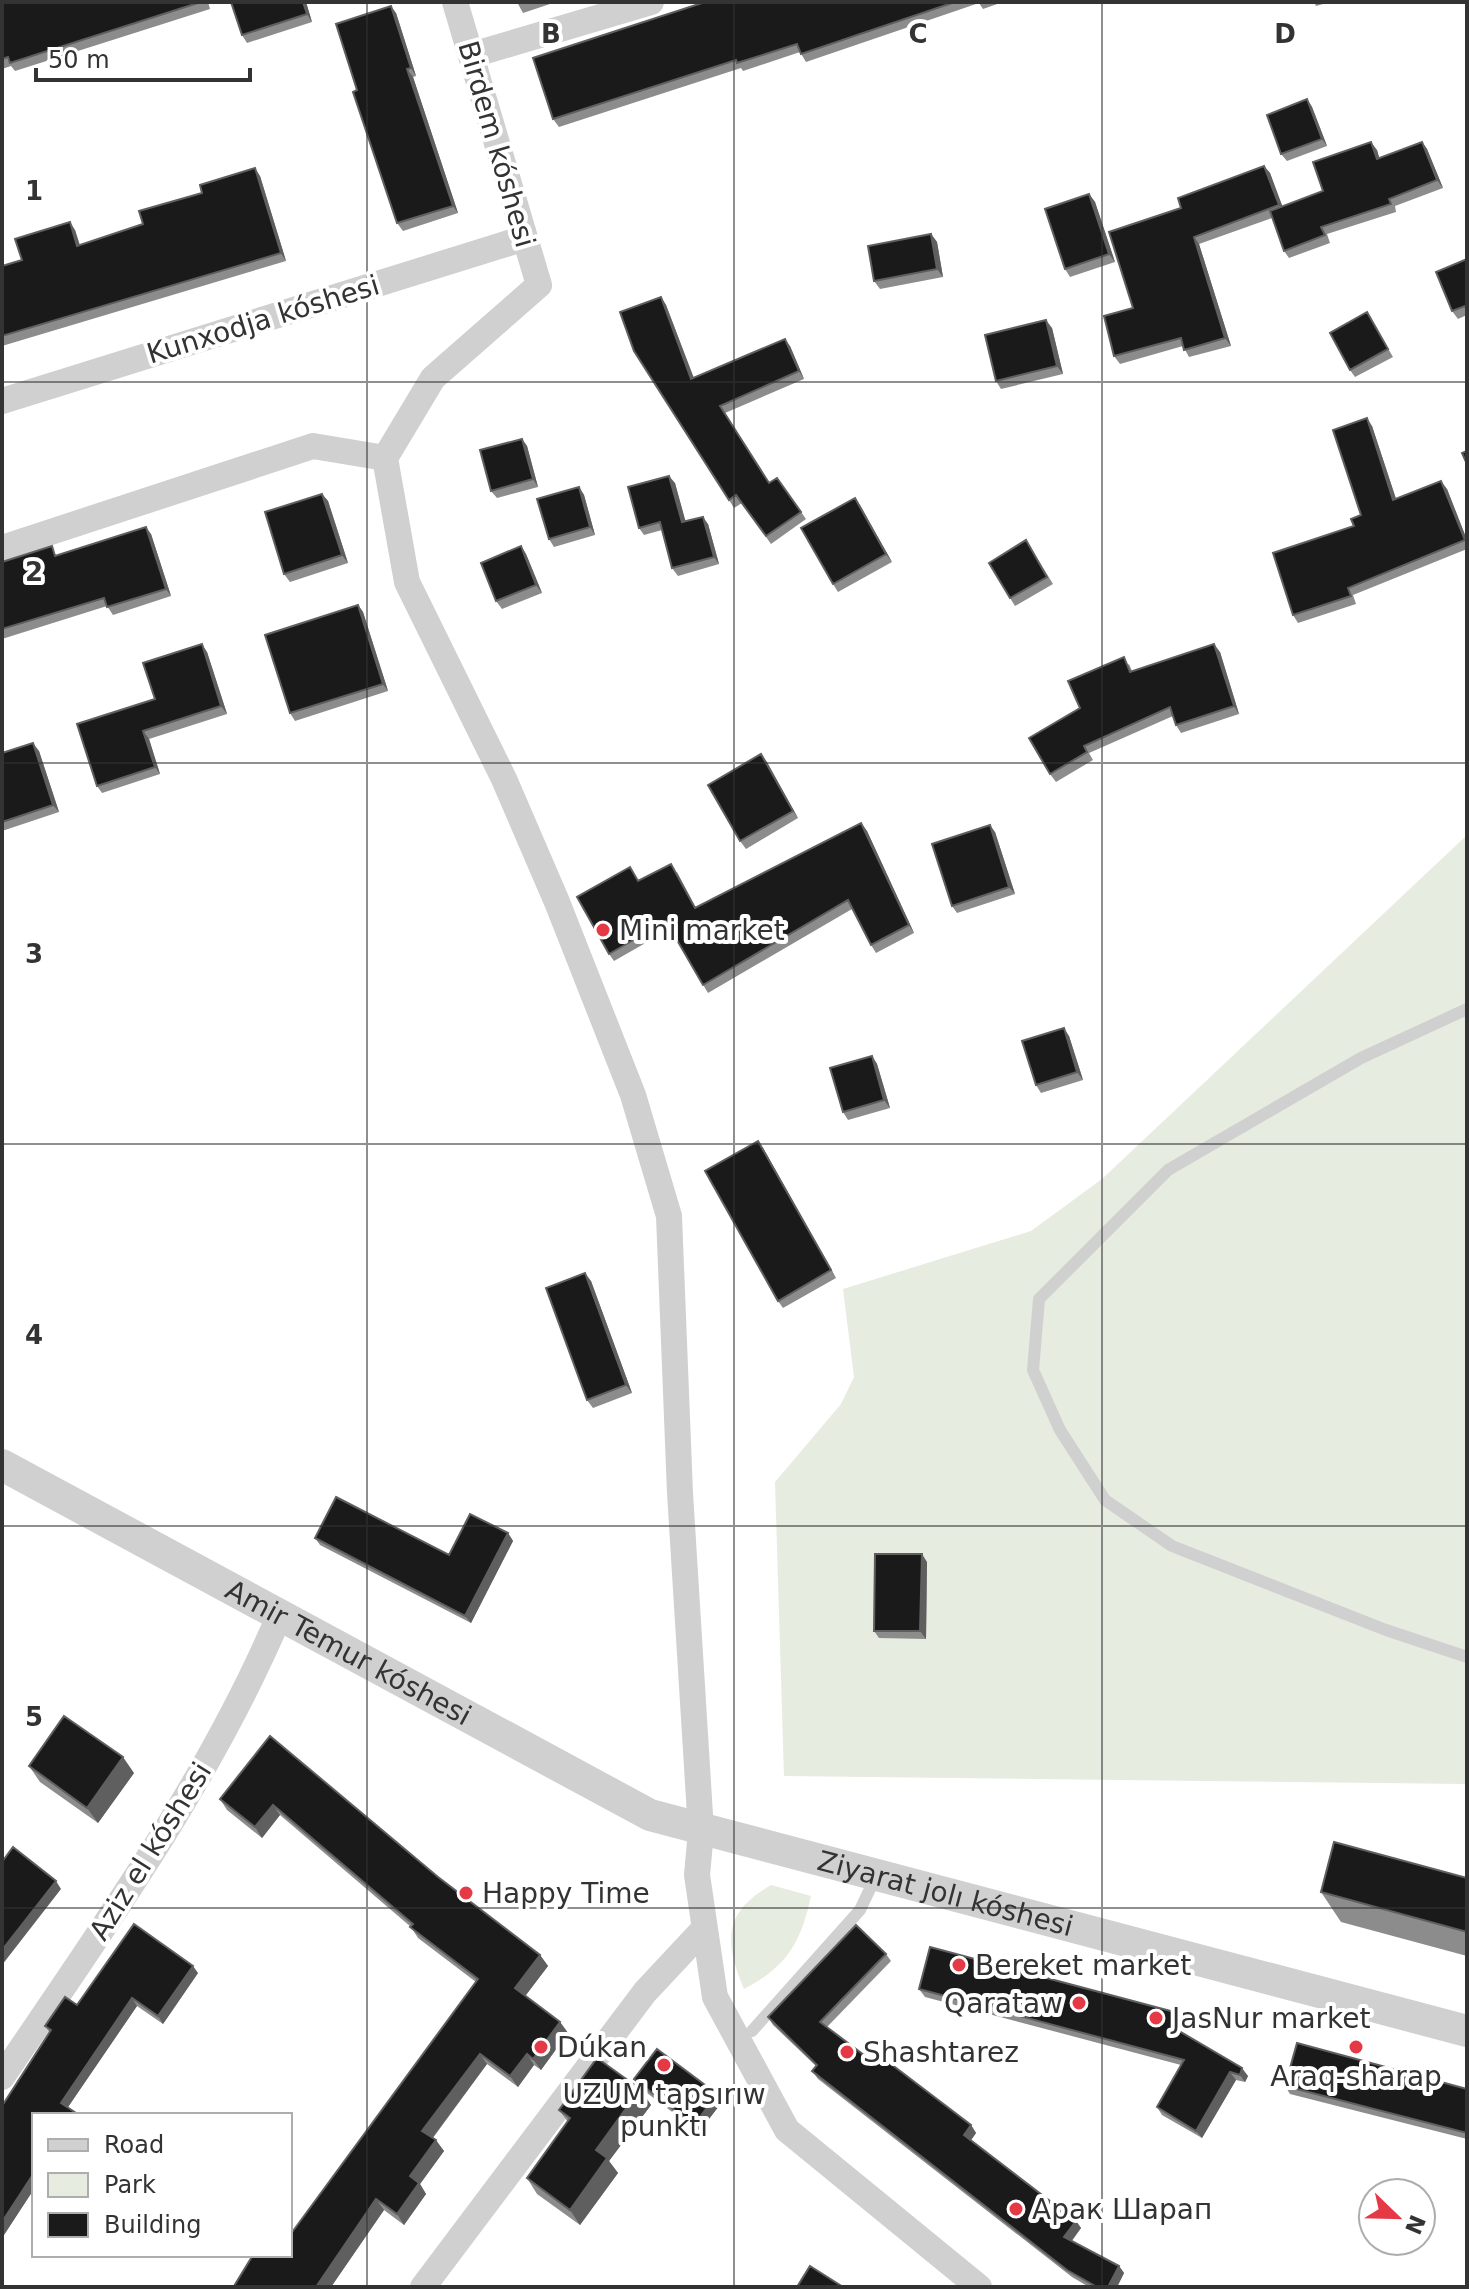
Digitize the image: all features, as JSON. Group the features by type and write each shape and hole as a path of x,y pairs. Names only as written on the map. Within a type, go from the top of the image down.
{"street":[{"name":"Birdem kóshesi","path":"385,458 433,378 539,285 455,2"},
{"path":"472,55 651,2"},
{"name":"Kunxodja kóshesi","path":"2,401 525,238"},
{"path":"2,548 313,446 385,458 407,582 504,779 557,902 633,1095 669,1216 680,1493 701,1831 697,1875 715,1997 787,2130 949,2278 979,2287"},
{"name":"Amir Temur kóshesi","path":"2,1465 650,1815 701,1831"},
{"name":"Aziz el kóshesi","path":"2,2077 133,1883 213,1749 280,1614"},
{"name":"Ziyarat jolı kóshesi","path":"701,1831 1467,2031"},
{"path":"423,2287 645,1992 703,1930"}],"lane":[{"path":"1467,1009 1361,1058 1168,1170 1039,1299 1033,1370 1060,1430 1105,1500 1172,1546 1386,1630 1467,1657"},
{"path":"752,2031 860,1910 876,1876"}],"green space":[{"path":"1467,835 1467,1784 784,1776 775,1482 841,1404 854,1377 843,1289 1031,1231 1102,1179"},
{"path":"771,1885 811,1896 807,1912 790,1952 771,1972 744,1989 733,1956 732,1930 744,1906"}],"building":[{"path":"2,2 201,2 10,63 8,57 2,59"},
{"path":"231,2 303,2 307,14 242,35"},
{"path":"705,2 955,2 801,54 797,44 737,63 736,60 553,119 533,58"},
{"path":"391,6 411,68 407,69 453,206 397,223 353,92 357,90 336,24"},
{"path":"1307,99 1322,139 1281,154 1267,115"},
{"path":"1371,142 1377,159 1422,142 1437,180 1389,199 1391,204 1321,227 1325,235 1284,251 1270,211 1323,191 1313,162"},
{"path":"1264,166 1279,205 1194,237 1225,338 1184,350 1181,338 1114,356 1104,316 1133,308 1109,232 1181,208 1178,198"},
{"path":"255,168 281,253 2,336 2,266 22,260 15,239 70,222 77,246 143,224 139,211 202,193 200,185"},
{"path":"1089,194 1109,254 1065,269 1045,209"},
{"path":"931,234 937,269 874,281 868,246"},
{"path":"1467,259 1467,311 1465,306 1452,311 1436,272"},
{"path":"661,297 691,379 785,339 799,371 720,406 769,483 777,478 801,512 766,536 736,495 729,500 634,351 620,312"},
{"path":"1367,312 1388,349 1350,370 1330,333"},
{"path":"1046,320 1057,366 996,381 985,335"},
{"path":"1367,418 1393,500 1441,481 1465,540 1348,588 1351,596 1293,615 1273,553 1354,526 1351,519 1361,515 1333,430"},
{"path":"522,439 533,479 491,491 480,450"},
{"path":"669,476 682,522 703,517 714,557 672,568 660,522 639,528 628,487"},
{"path":"579,487 590,527 549,539 537,499"},
{"path":"322,494 342,555 284,574 265,512"},
{"path":"855,498 886,554 833,584 801,528"},
{"path":"146,527 166,589 107,607 104,598 2,629 2,562 52,546 55,556"},
{"path":"1026,540 1047,577 1010,598 989,563"},
{"path":"521,546 536,585 496,601 481,563"},
{"path":"358,605 383,684 290,713 265,635"},
{"path":"202,644 221,706 143,731 155,767 97,786 77,724 155,699 143,663"},
{"path":"1214,644 1234,706 1176,725 1170,707 1084,746 1087,752 1050,774 1029,738 1080,708 1068,681 1124,657 1130,672"},
{"path":"33,743 53,805 2,822 2,753"},
{"path":"761,754 793,811 740,841 708,785"},
{"path":"861,823 909,925 871,945 848,900 703,985 666,921 609,954 577,897 630,867 638,881 671,864 695,908"},
{"path":"990,825 1009,887 952,906 932,844"},
{"path":"1064,1028 1077,1072 1036,1085 1022,1041"},
{"path":"872,1056 884,1100 843,1112 830,1068"},
{"path":"758,1141 831,1270 778,1301 705,1171"},
{"path":"585,1273 626,1385 587,1400 546,1288"},
{"path":"336,1497 449,1555 470,1514 508,1533 465,1616 315,1538"},
{"path":"875,1554 922,1554 920,1631 874,1631"},
{"path":"64,1716 123,1757 87,1808 29,1766"},
{"path":"270,1736 438,1877 540,1955 515,1988 560,2022 533,2059 527,2054 510,2076 480,2054 422,2131 436,2140 410,2176 419,2183 397,2214 376,2199 316,2287 234,2286 252,2257 292,2257 292,2230 478,1979 410,1927 413,1924 273,1805 255,1827 220,1799"},
{"path":"1334,1842 1467,1878 1467,1932 1321,1892"},
{"path":"13,1847 56,1881 2,1950 2,1862"},
{"path":"134,1924 193,1966 158,2016 132,1998 61,2103 76,2113 32,2113 32,2176 2,2222 2,2106 51,2030 45,2026 65,1997 77,2005"},
{"path":"856,1925 886,1954 820,2022 864,2055 870,2048 971,2125 964,2135 1076,2221 1064,2237 1119,2266 1108,2287 1097,2287 1067,2270 812,2071 817,2065 768,2017"},
{"path":"930,1947 1178,2013 1174,2028 1242,2068 1240,2075 1230,2072 1196,2131 1157,2107 1184,2060 919,1989"},
{"path":"1297,2043 1467,2089 1467,2133 1285,2086"},
{"path":"657,2049 717,2094 694,2125 634,2079"},
{"path":"597,2058 640,2089 596,2150 607,2158 570,2210 527,2178 570,2118 559,2110"},
{"path":"810,2266 843,2287 797,2287"}],"place":[{"name":"Mini market","path":"603,930"},
{"name":"Happy Time","path":"466,1893"},
{"name":"Bereket market","path":"959,1965"},
{"name":"Qarataw","path":"1079,2003"},
{"name":"JasNur market","path":"1156,2018"},
{"name":"Dúkan","path":"541,2047"},
{"name":"Araq-sharap","path":"1356,2047"},
{"name":"Shashtarez","path":"847,2052"},
{"name":"UZUM tapsırıw punktı","path":"664,2065"},
{"name":"Арак Шарап","path":"1016,2209"}]}
